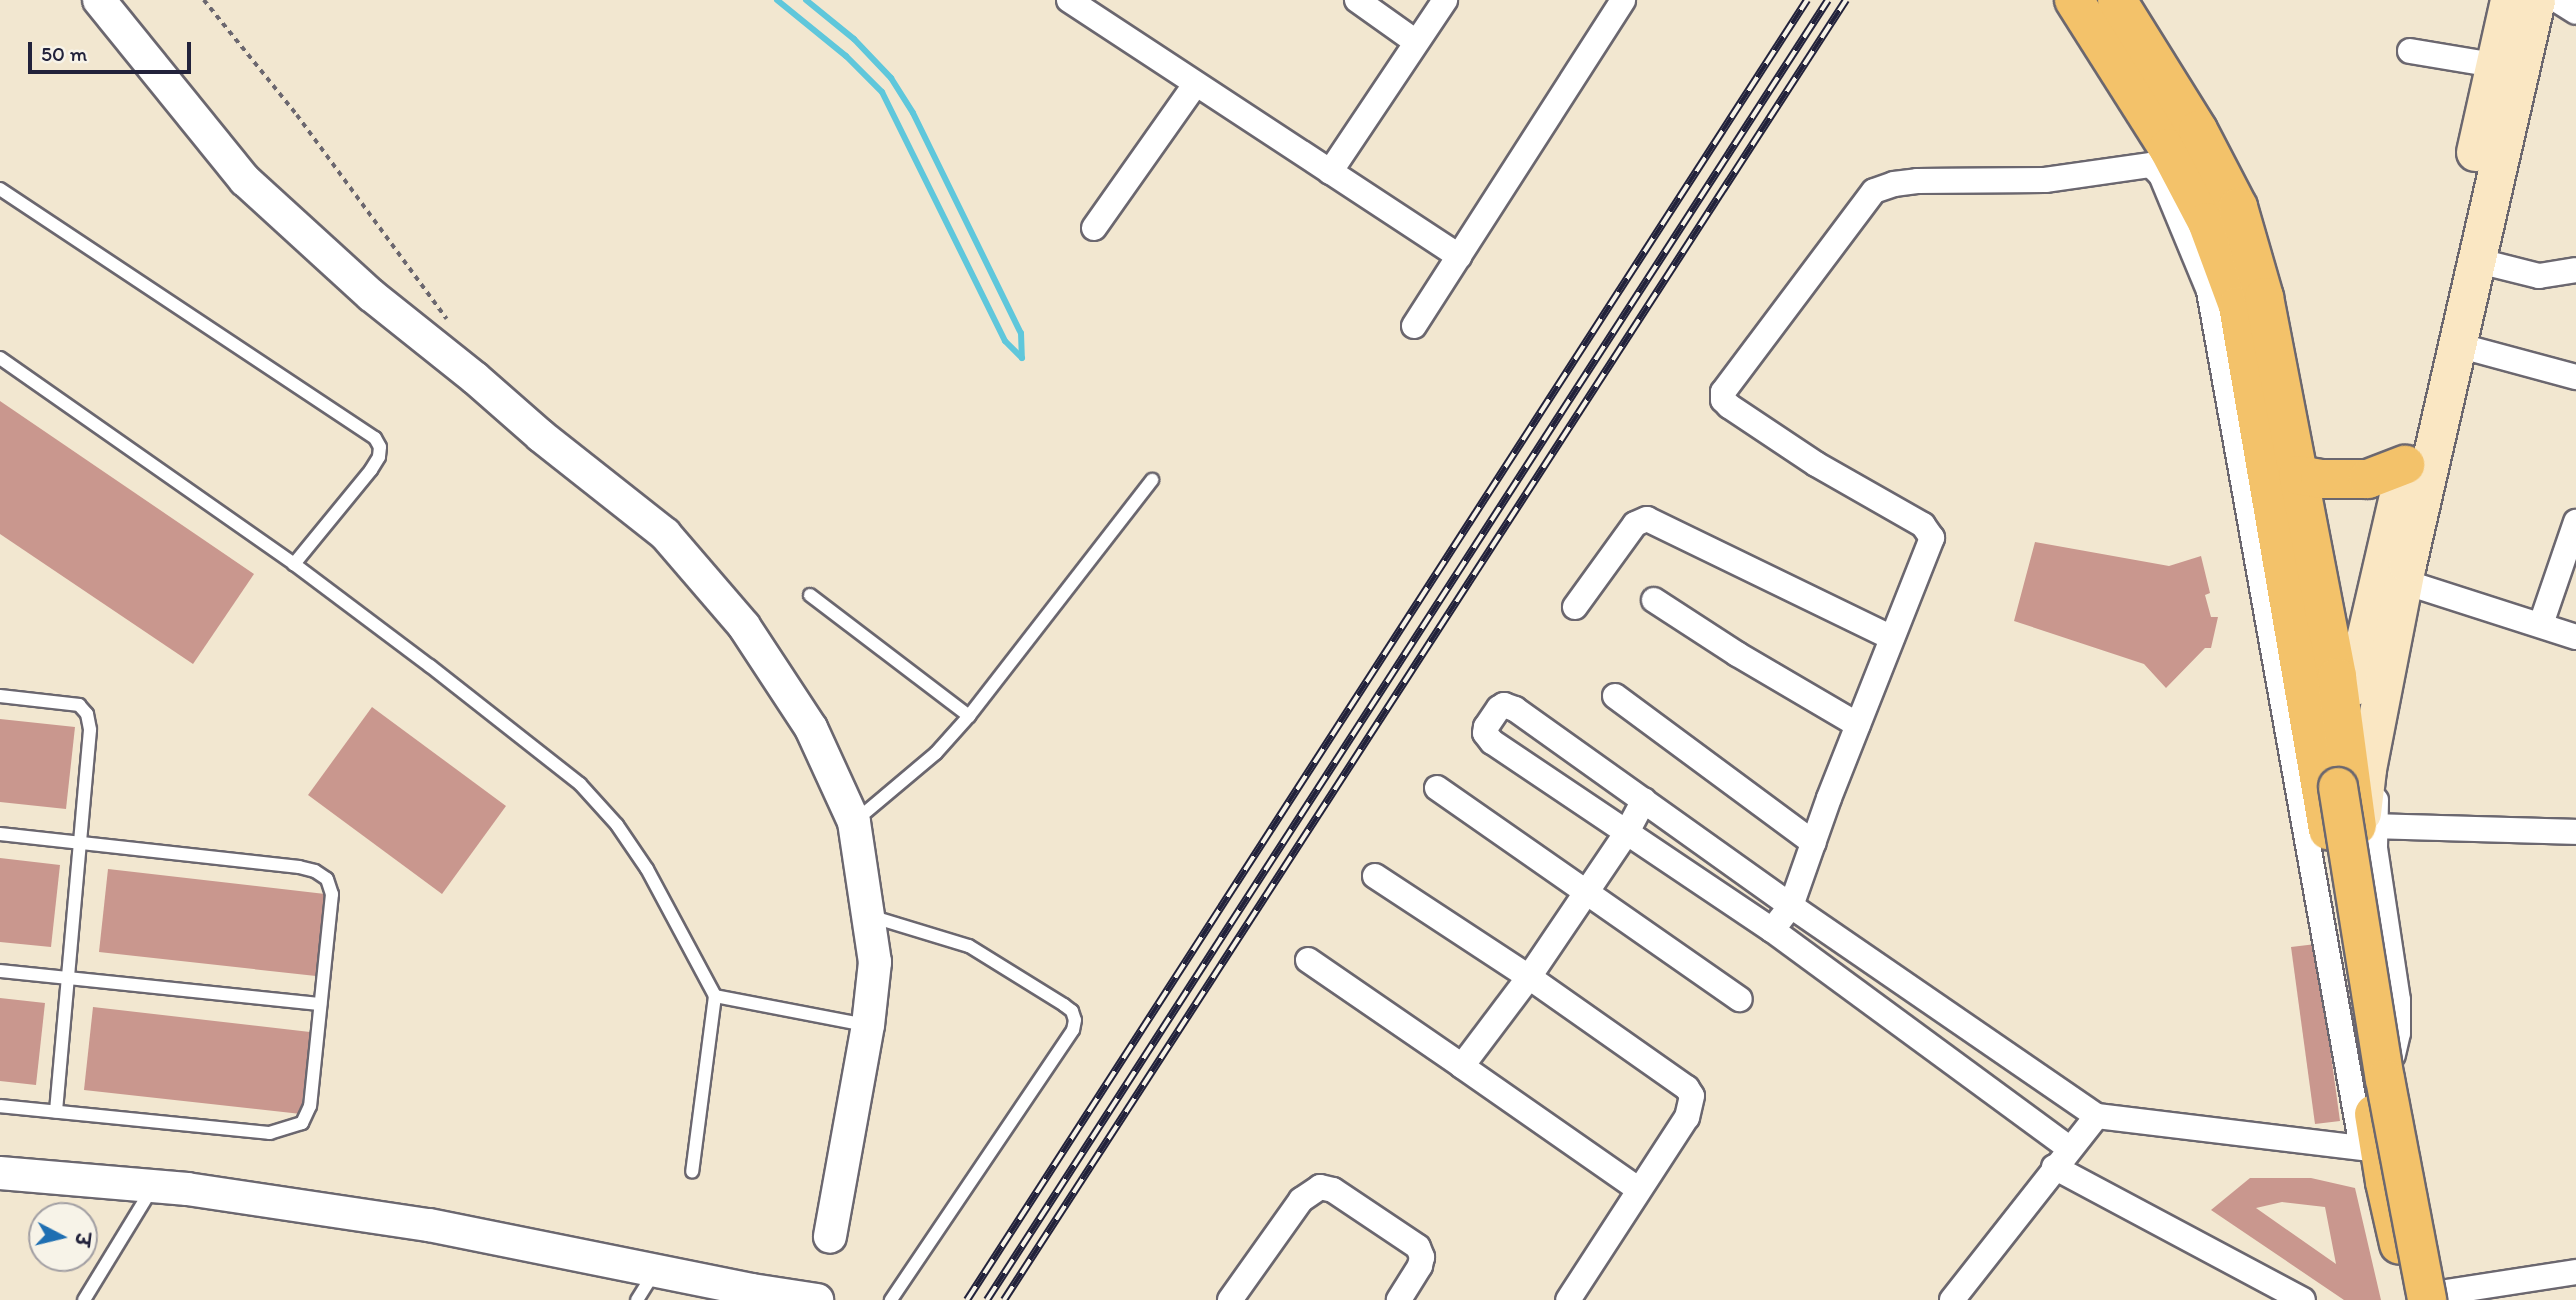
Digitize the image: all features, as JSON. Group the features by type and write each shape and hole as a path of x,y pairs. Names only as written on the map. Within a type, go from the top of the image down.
{"main road":[{"path":"2074,0 2168,148 2223,215 2264,297 2298,475 2346,688 2393,1055 2383,1150"},
{"path":"2117,0 2197,130 2223,215 2238,306 2346,688 2383,1150 2430,1298"},
{"path":"2346,688 2405,465 2509,0"},
{"path":"2346,688 2493,186 2536,0"},
{"path":"2298,475 2320,479 2368,479 2405,465"},
{"path":"2338,787 2385,1079 2430,1298"}],"street":[{"path":"99,0 245,180 371,295 475,378 541,436 665,534 744,626 804,716 854,822 874,962 868,1025 830,1237"},
{"path":"1069,0 1459,256"},
{"path":"1357,0 1416,42"},
{"path":"1330,172 1445,0"},
{"path":"1414,326 1623,0"},
{"path":"2557,0 2576,12"},
{"path":"2410,51 2494,65"},
{"path":"1094,228 1195,85"},
{"path":"1772,930 1791,906 1892,638 1932,546 1929,531 1816,464 1729,405 1723,400 1728,383 1874,191 1894,184 1917,181 2045,180 2151,164 2161,176 2181,220 2212,304 2383,1150 2096,1116 1791,906 1509,706 1499,708 1485,733 1492,742 1772,930 2062,1157 2299,1299"},
{"path":"2493,186 2487,263 2472,349 2414,585 2366,834 2576,832"},
{"path":"2487,263 2539,276 2576,270"},
{"path":"2472,349 2576,377"},
{"path":"1575,607 1636,524 1647,519 1892,638"},
{"path":"2541,624 2576,522"},
{"path":"2414,585 2576,637"},
{"path":"1654,600 1737,654 1858,725"},
{"path":"1615,696 1814,843"},
{"path":"1437,788 1740,999"},
{"path":"1462,1066 1529,977 1627,832 1644,800"},
{"path":"1376,876 1529,977 1687,1088 1692,1096 1687,1117 1568,1300"},
{"path":"1308,960 1638,1189"},
{"path":"1952,1300 2096,1116"},
{"path":"0,1173 155,1185 429,1225 817,1300"},
{"path":"1230,1300 1301,1200 1320,1187 1333,1190 1418,1247 1422,1257 1420,1266 1398,1300"},
{"path":"2430,1298 2576,1272"}],"lane":[{"path":"0,190 375,438 380,447 375,464 294,564"},
{"path":"0,358 294,564 580,784 617,825 647,869 715,996 692,1172"},
{"path":"854,822 936,753 969,716 1152,480"},
{"path":"810,595 969,716"},
{"path":"0,696 79,705 87,714 90,730 56,1111"},
{"path":"0,834 316,871 327,879 332,894 310,1107 302,1123 270,1133 0,1105"},
{"path":"869,916 969,946 1064,1005 1072,1011 1075,1020 1073,1030 891,1300"},
{"path":"0,971 320,1004"},
{"path":"715,996 868,1025"},
{"path":"84,1300 155,1185"},
{"path":"637,1300 656,1271"}],"path":[{"path":"204,0 297,115 454,330"}],"building":[{"path":"0,401 254,574 193,664 0,534"},
{"path":"2035,542 2169,566 2201,556 2210,593 2205,595 2211,617 2218,617 2211,648 2205,648 2166,688 2144,664 2014,621"},
{"path":"372,707 506,806 442,894 308,795"},
{"path":"0,719 75,727 66,809 0,802"},
{"path":"0,858 60,865 51,947 0,942"},
{"path":"108,869 325,894 316,976 99,952"},
{"path":"2316,944 2340,1121 2315,1124 2291,947"},
{"path":"0,998 45,1003 36,1085 0,1081"},
{"path":"93,1007 310,1032 301,1114 84,1090"},
{"path":"2250,1178 2311,1178 2355,1188 2381,1300 2344,1300 2211,1210","holes":["2282,1202 2325,1207 2336,1264 2256,1208"]}],"waterway":[{"path":"777,0 846,56 882,92 1005,341 1022,358"},
{"path":"806,0 854,39 891,78 913,113 1021,333 1022,358"}],"railway":[{"path":"967,1300 1807,0"},
{"path":"987,1300 1828,0"},
{"path":"1004,1300 1846,0"}]}
